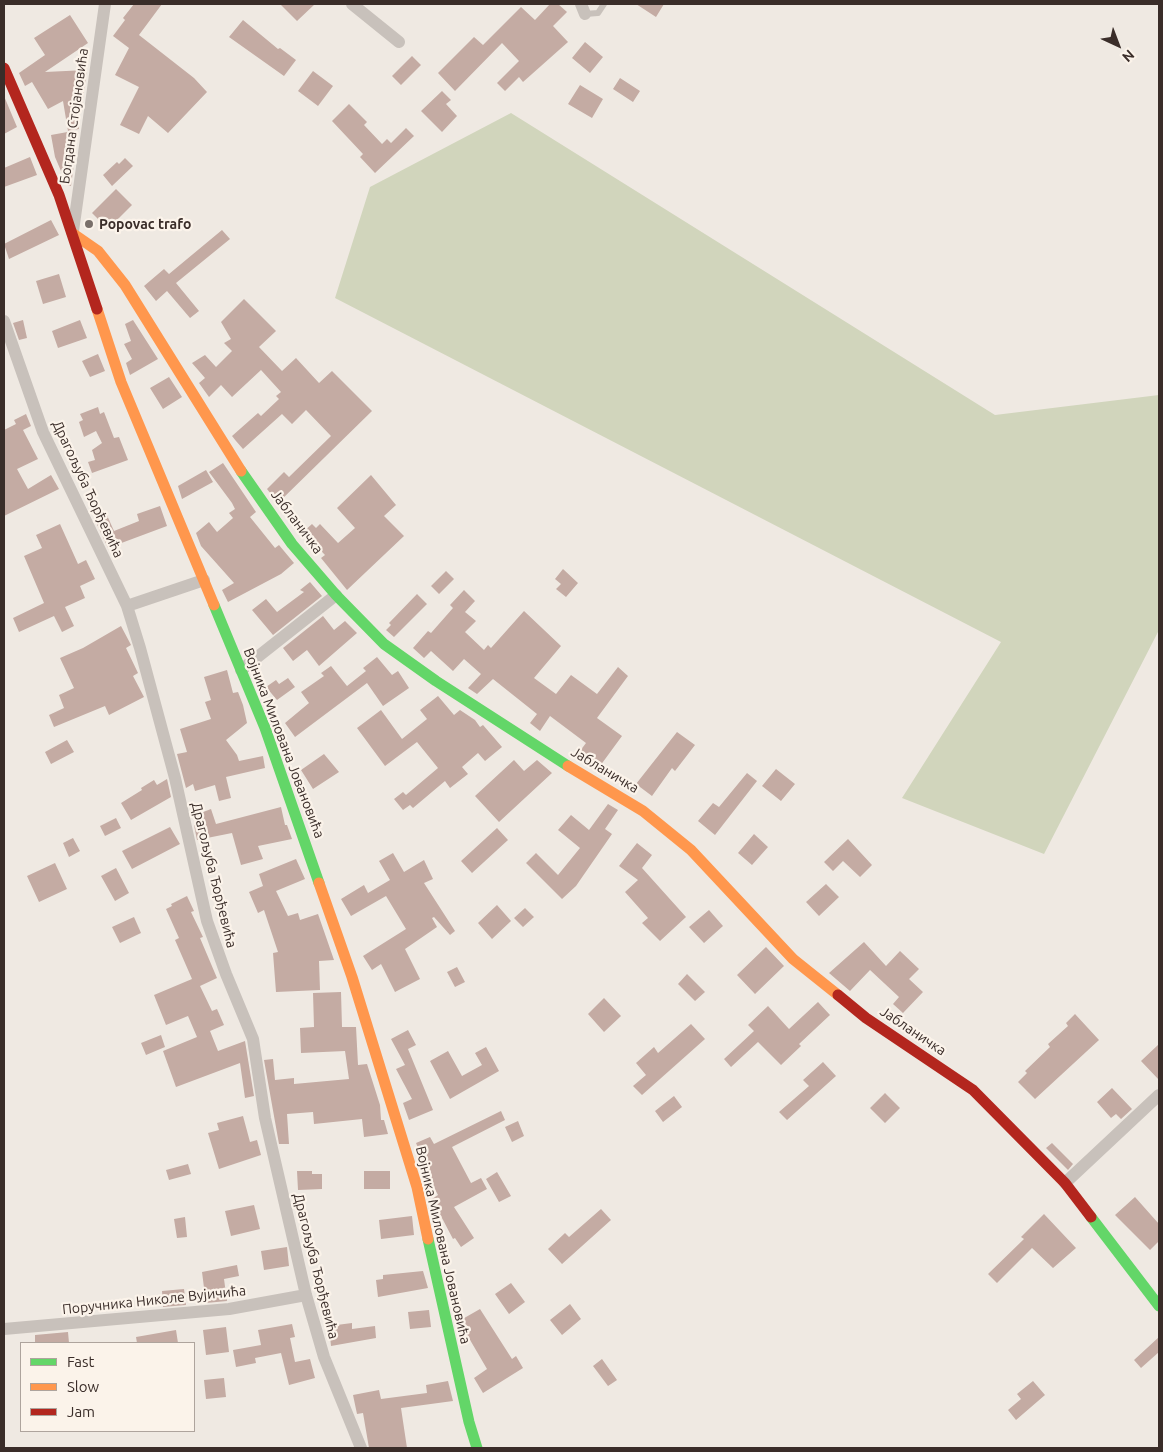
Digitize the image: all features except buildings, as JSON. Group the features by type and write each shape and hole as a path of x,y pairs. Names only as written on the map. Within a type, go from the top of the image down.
{"street":[{"name":"Богдана Стојановића","path":"72,233 105,4"},
{"path":"352,4 399,42"},
{"name":"Војника Милована Јовановића","path":"4,68 59,194 121,382 265,728 349,968 414,1178 469,1422 477,1448"},
{"name":"Јабланичка","path":"72,233 86,240 98,251 125,285 248,482 292,544 336,595 384,644 436,681 589,780 643,811 670,831 691,850 793,959 866,1018 973,1090 1065,1183 1159,1306"},
{"name":"Драгољуба Ђорђевића","path":"4,321 43,432 127,606 175,778 208,921 226,974 253,1039 265,1118 306,1295 324,1356 361,1448"},
{"path":"127,606 204,580"},
{"path":"242,670 336,595"},
{"path":"1065,1183 1159,1095"},
{"name":"Поручника Николе Вујичића","path":"4,1329 229,1309 306,1295"}],"lane":[{"path":"583,9 598,13 604,4"}],"green space":[{"path":"511,113 995,415 1159,395 1159,630 1044,854 902,798 1001,642 335,298 370,187"}],"traffic: fast":[{"path":"241,471 292,544 336,595 384,644 436,681 568,766"},
{"path":"214,605 265,728 319,883"},
{"path":"1091,1217 1159,1306"},
{"path":"428,1239 469,1422 477,1448"}],"traffic: slow":[{"path":"72,233 98,251 125,285 241,471"},
{"path":"97,309 121,382 214,605"},
{"path":"568,766 643,811 691,850 793,959 838,995"},
{"path":"319,883 352,977 417,1187 428,1239"}],"traffic: jam":[{"path":"4,68 59,195 97,309"},
{"path":"838,995 866,1018 973,1090 1065,1183 1091,1217"}],"place":[{"name":"Popovac trafo","path":"89,224"}]}
